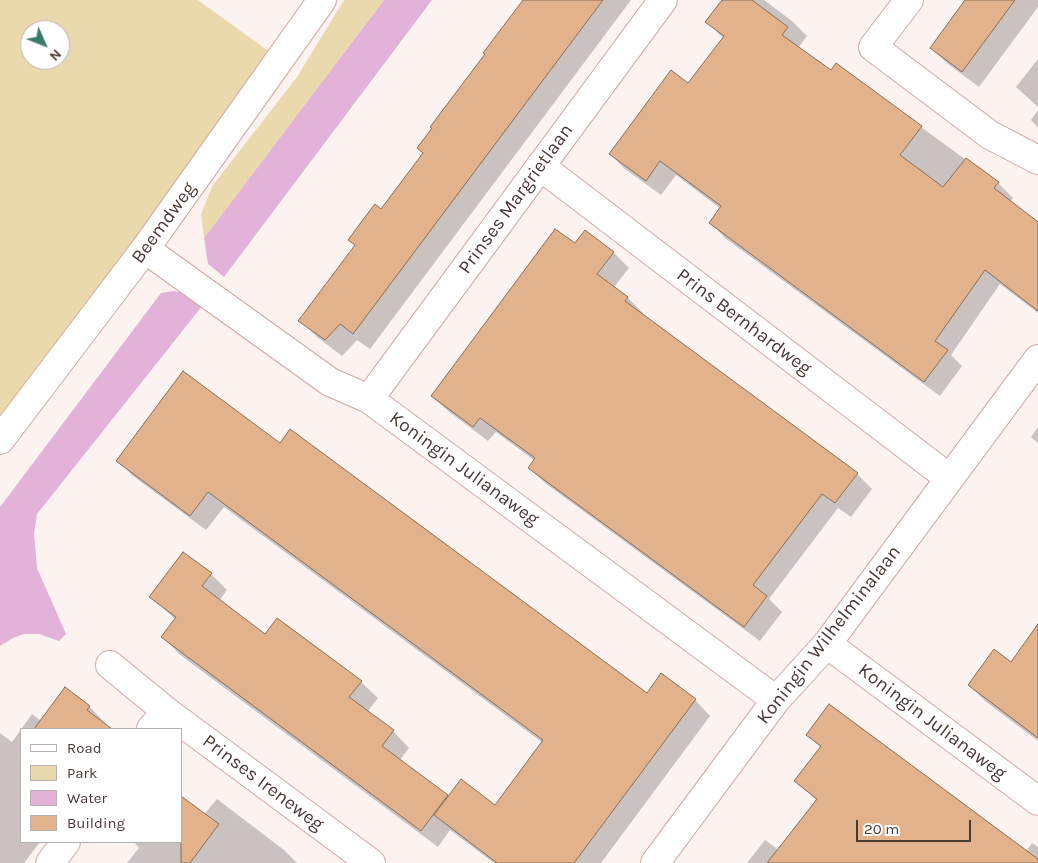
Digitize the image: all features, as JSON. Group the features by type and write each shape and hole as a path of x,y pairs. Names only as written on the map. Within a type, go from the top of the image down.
{"street":[{"name":"Beemdweg","path":"0,440 145,249 322,0"},
{"name":"Prinses Margrietlaan","path":"370,400 663,0"},
{"path":"909,0 873,48 990,135 1038,160"},
{"name":"Prins Bernhardweg","path":"540,166 949,478"},
{"name":"Koningin Julianaweg","path":"145,249 330,382 370,400 776,700"},
{"name":"Koningin Wilhelminalaan","path":"655,863 776,700 827,644 1038,359"},
{"name":"Koningin Julianaweg","path":"827,644 1038,801"},
{"name":"Prinses Ireneweg","path":"110,665 159,720 171,728"},
{"name":"Prinses Ireneweg","path":"182,736 370,863"},
{"path":"50,863 65,843"}],"green space":[{"path":"0,0 198,0 271,53 209,140 0,422"},
{"path":"344,0 384,0 204,238 201,214 213,185 297,77"}],"water":[{"path":"384,0 432,0 224,277 208,264 204,238"},
{"path":"174,291 189,294 203,305 37,514 34,533 37,568 66,634 59,641 39,634 24,634 0,646 0,507 161,293"}],"building":[{"path":"523,0 603,0 353,334 340,324 325,340 298,321 355,245 348,240 362,221 375,204 381,209 423,153 417,148 432,128 430,127"},
{"path":"722,0 752,0 788,27 782,35 831,70 836,63 922,126 900,155 943,187 966,158 999,182 994,188 1038,222 1038,311 985,270 935,341 948,350 924,382 709,223 721,206 660,161 646,181 609,154 671,70 688,83 724,36 705,22"},
{"path":"965,0 1015,0 962,72 930,48"},
{"path":"555,229 575,243 585,230 614,252 597,274 628,297 625,301 858,473 835,503 822,494 753,585 767,596 744,627 528,468 535,458 480,418 473,427 431,396"},
{"path":"183,371 280,443 290,429 647,693 661,673 696,699 574,863 497,863 434,815 461,779 495,805 543,740 208,492 190,516 116,461"},
{"path":"183,552 212,573 202,586 265,634 277,618 362,681 349,697 394,730 382,746 448,795 421,831 161,637 176,617 149,597"},
{"path":"1038,624 1038,738 968,685 994,649 1011,662"},
{"path":"65,687 90,706 87,710 111,728 35,728"},
{"path":"829,704 1038,859 1038,863 767,863 817,799 794,781 821,746 806,735"},
{"path":"182,797 219,824 190,863 181,863"}]}
